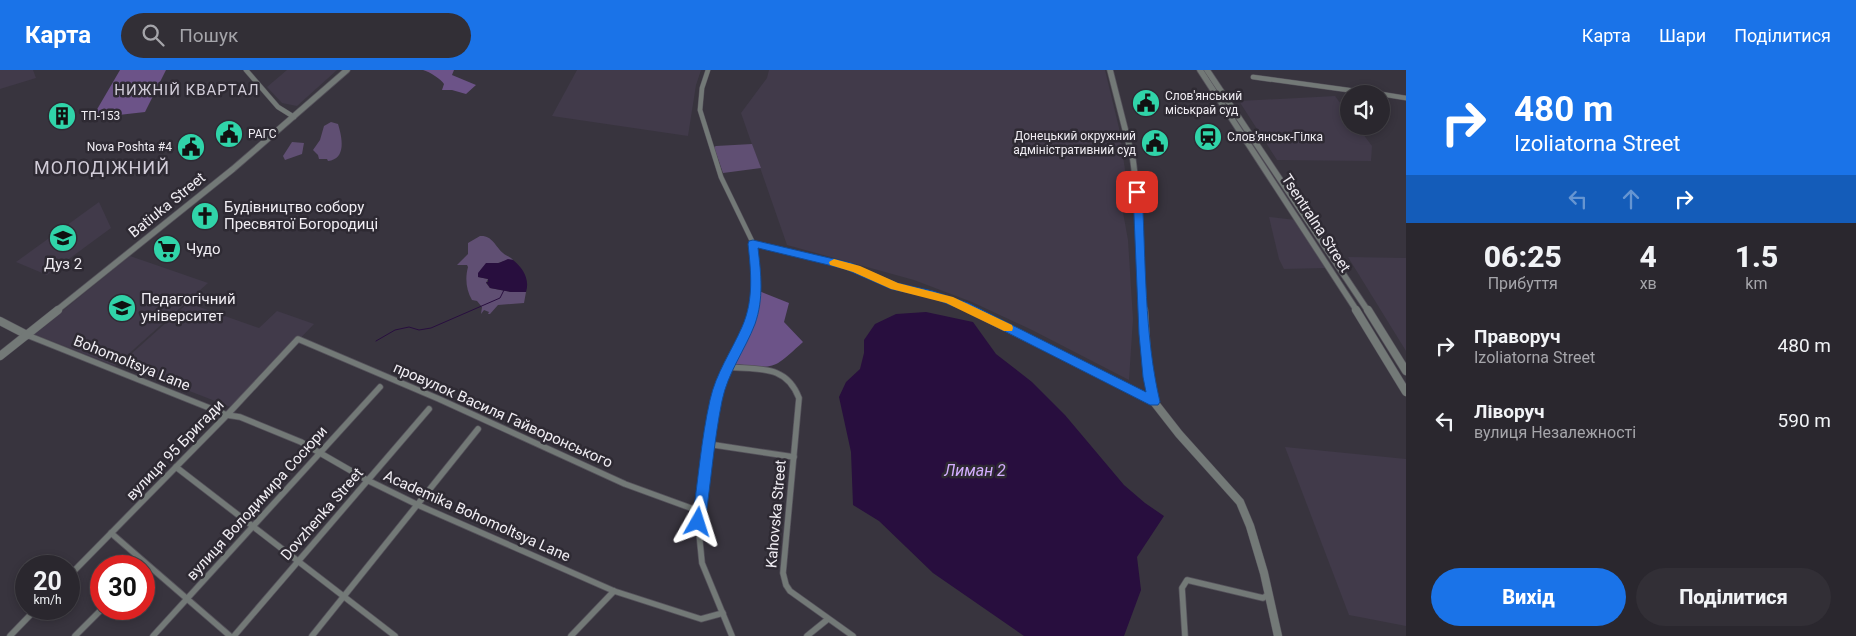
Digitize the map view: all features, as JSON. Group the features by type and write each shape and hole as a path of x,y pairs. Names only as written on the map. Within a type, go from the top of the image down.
{"street":[{"path":"246,70 278,107 294,117"},
{"name":"Batiuka Street","path":"0,356 294,117 346,70"},
{"path":"708,70 702,88 700,110 721,177 753,244 757,283 753,311 748,326 722,380 716,400 708,444 700,511 699,543 702,563 732,636"},
{"path":"1110,70 1133,160 1137,192 1148,377 1154,402"},
{"name":"Tsentralna Street","path":"1200,70 1337,278 1406,392"},
{"name":"Tsentralna Street","path":"1207,70 1349,280 1406,371"},
{"path":"1253,77 1340,89"},
{"path":"1390,95 1406,98"},
{"path":"753,244 848,266 895,286 957,303 1154,402 1240,502 1250,526 1270,594 1278,636"},
{"path":"0,321 27,335"},
{"name":"Bohomoltsya Lane","path":"27,335 227,415"},
{"name":"вулиця 95 Бригади","path":"80,565 227,415 298,339"},
{"name":"провулок Василя Гайворонського","path":"298,339 439,399 625,484 700,511"},
{"name":"Kahovska Street","path":"728,367 776,371 782,373 793,382 799,398 783,573 786,585 790,591 852,636"},
{"name":"вулиця Володимира Сосюри","path":"153,636 380,387"},
{"name":"Dovzhenka Street","path":"232,636 429,409"},
{"name":"Academika Bohomoltsya Lane","path":"227,415 240,417 301,442 368,480 418,504 614,591 701,618 723,613"},
{"path":"312,636 478,429"},
{"path":"708,444 794,457"},
{"path":"176,466 395,636"},
{"path":"111,533 134,555"},
{"path":"155,573 232,636"},
{"path":"1185,636 1182,588 1186,580 1250,596 1263,598 1270,594"},
{"path":"571,636 614,591"},
{"path":"807,636 828,619"},
{"path":"10,636 25,620"},
{"path":"75,636 91,620"}],"shaded area":[{"path":"0,70 33,70 36,78 0,89"},
{"path":"120,70 166,70 145,112 92,118"},
{"path":"287,70 337,70 297,106 282,103 267,87"},
{"path":"423,70 454,70 452,75 476,85 466,94 452,90 442,90 443,82"},
{"path":"577,70 701,70 696,85 688,136 552,116"},
{"path":"769,70 1105,70 1119,128 1128,191 1119,190 1128,240 1133,319 1129,380 1032,330 972,302 914,280 787,245 741,113 767,78"},
{"path":"1335,96 1340,103 1340,135 1364,135 1372,146 1371,161 1277,160 1239,101"},
{"path":"331,122 338,124 342,147 338,156 328,161 327,159 319,159 313,150 320,140 324,126"},
{"path":"292,142 304,143 302,154 285,160 283,156"},
{"path":"752,144 761,168 723,173 714,147"},
{"path":"99,202 111,228 47,275 16,262"},
{"path":"1269,217 1296,220 1325,268 1284,269 1279,259"},
{"path":"480,236 488,237 503,253 513,260 484,266 478,277 488,279 486,283 490,288 511,292 526,292 524,303 498,305 490,314 484,310 481,314 482,307 477,301 472,300 468,292 466,280 468,267 467,265 457,265 468,254 468,243"},
{"name":"Педагогічний університет","path":"130,256 208,283 115,366 34,334"},
{"path":"1348,257 1406,258 1406,351"},
{"path":"759,291 789,303 784,322 803,342 779,363 773,365 759,367 735,364 756,319"},
{"path":"188,303 259,328 277,311 314,324 233,408 120,364"},
{"path":"1285,447 1406,459 1406,626 1349,615"}],"water":[{"path":"508,259 513,260 523,270 527,283 526,292 511,292 490,288 486,282 488,282 488,279 478,277 478,273 486,263 499,263"},
{"name":"Лиман 2","path":"926,312 973,322 996,354 1032,382 1065,415 1124,485 1164,516 1137,557 1141,590 1124,636 1024,636 933,573 879,521 853,505 851,452 839,397 846,382 860,369 864,353 864,340 875,324 896,314"}],"waterway":[{"path":"376,341 395,330 409,327 419,330 431,328 500,298 504,290"}],"slow traffic":[{"path":"834,262 857,269 895,286 950,300 1008,328"}],"place":[{"name":"Слов'янський міськрай суд","path":"1146,103"},
{"name":"ТП-153","path":"62,116"},
{"name":"РАГС","path":"229,134"},
{"name":"Слов'янськ-Гілка","path":"1208,137"},
{"name":"Донецький окружний адміністративний суд","path":"1155,143"},
{"name":"Nova Poshta #4","path":"191,147"},
{"name":"Будівництво собору Пресвятої Богородиці","path":"205,216"},
{"name":"Дуз 2","path":"63,238"},
{"name":"Чудо","path":"167,249"},
{"name":"Педагогічний університет","path":"122,308"}],"district":[{"name":"НИЖНІЙ КВАРТАЛ","path":"187,90"},
{"name":"МОЛОДІЖНИЙ","path":"102,168"}],"route":[{"path":"698,522 710,430 716,400 724,372 740,345 748,326 756,297 757,283 753,244 848,266 895,286 950,300 1154,402 1148,377 1137,192"}]}
